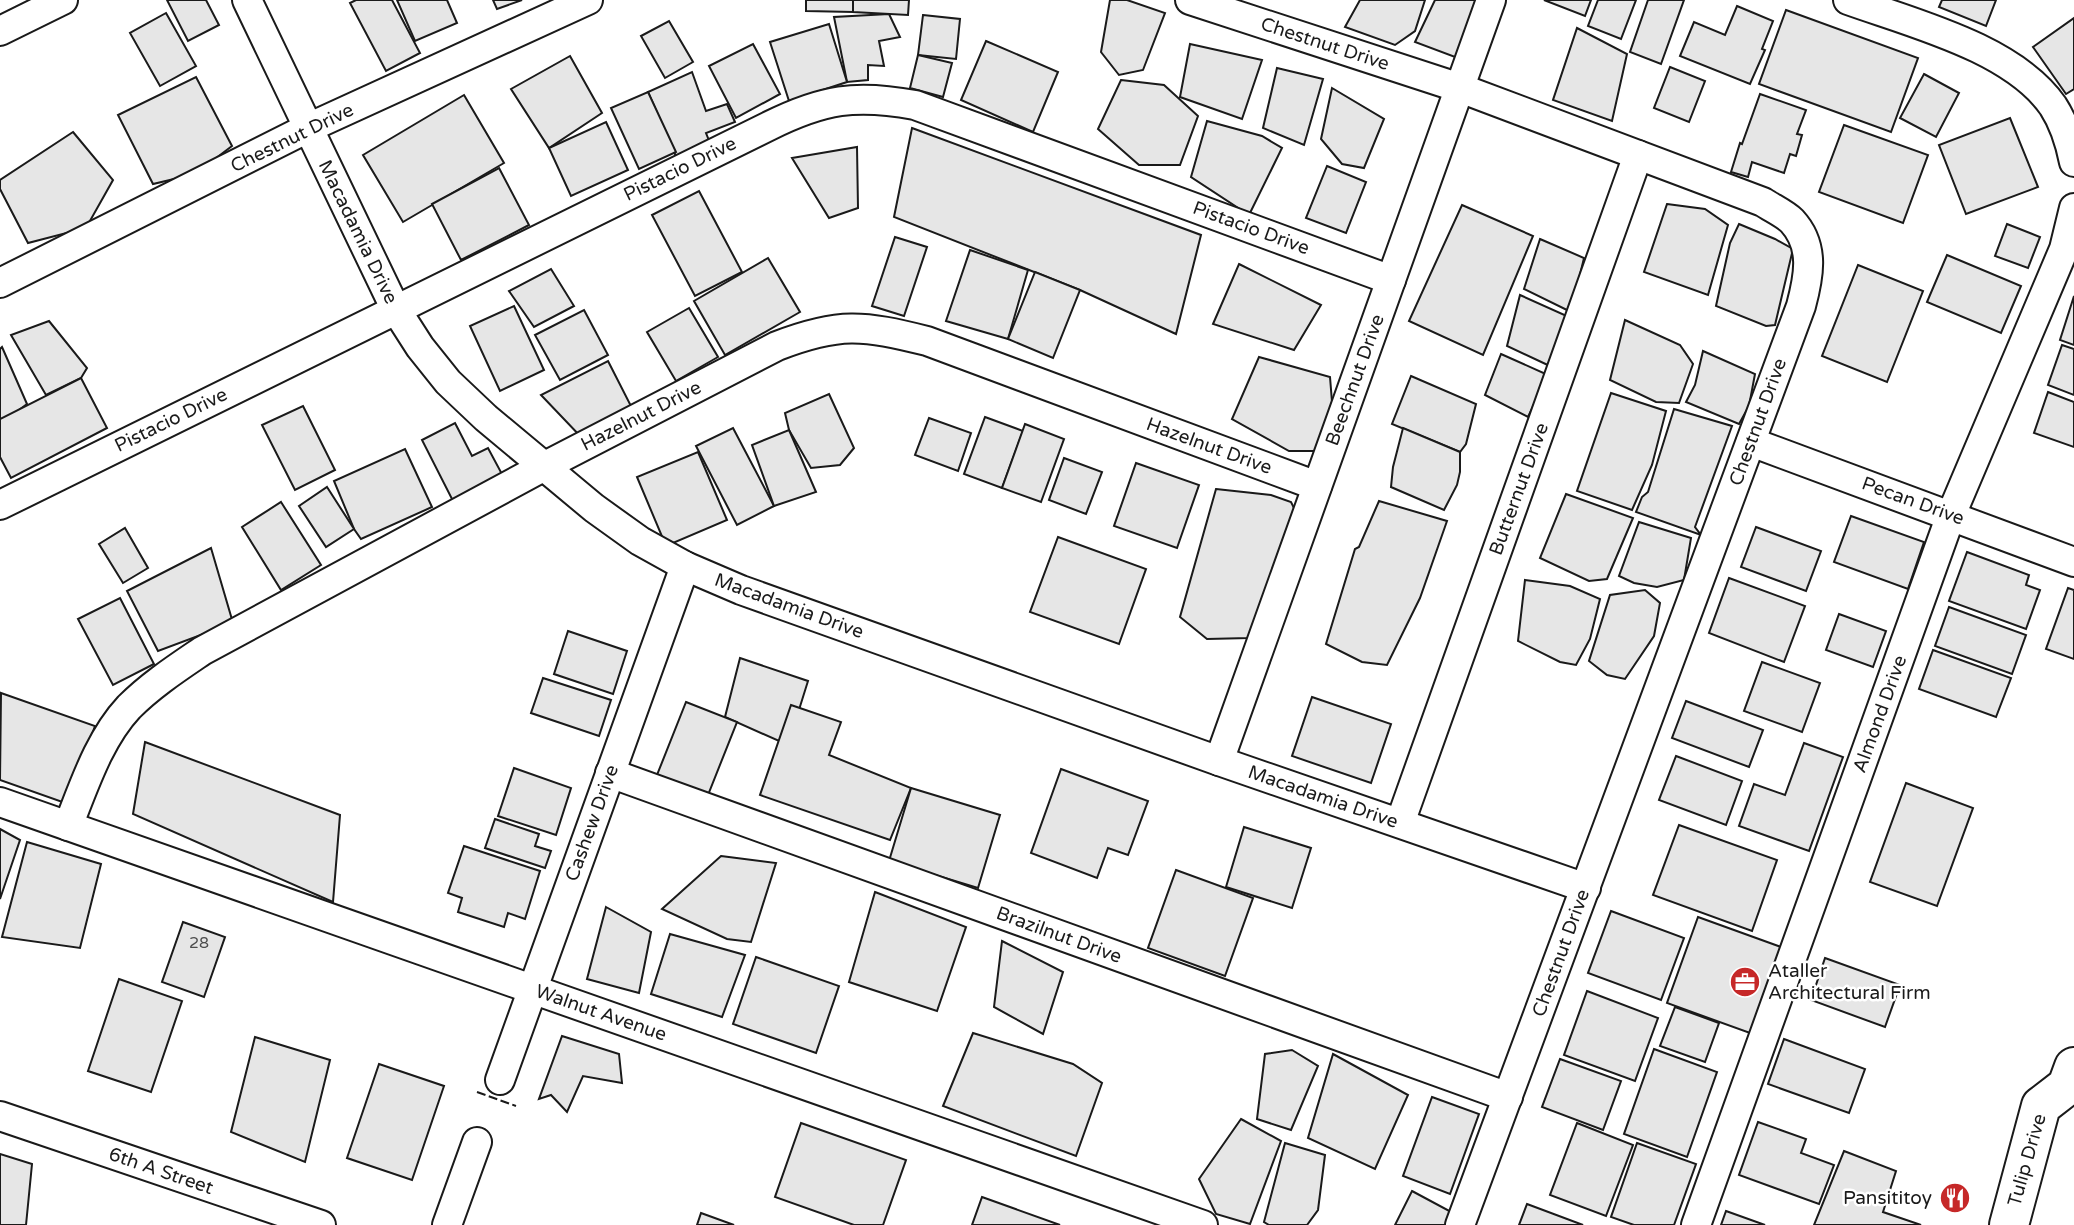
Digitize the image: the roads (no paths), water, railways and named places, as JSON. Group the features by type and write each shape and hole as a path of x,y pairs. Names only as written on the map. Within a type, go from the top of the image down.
{"main road":[{"name":"Tulip Drive","path":"2009,1225 2040,1106 2067,1086 2074,1067"}],"street":[{"path":"0,31 63,0"},
{"name":"Macadamia Drive","path":"247,0 395,308 419,347 448,382 486,418 603,515 640,541 685,566 754,594 1219,761 1586,888"},
{"name":"Chestnut Drive","path":"0,283 308,128 588,0"},
{"name":"Chestnut Drive","path":"1190,0 1460,88 1763,202 1791,220 1807,245 1810,274 1801,306 1460,1225"},
{"name":"Beechnut Drive","path":"1219,761 1491,0"},
{"path":"1848,0 1964,42 1999,60 2032,84 2052,106 2069,137 2074,162"},
{"name":"Pistacio Drive","path":"0,505 395,308 803,110 835,101 878,98 915,105 1391,279"},
{"name":"Butternut Drive","path":"1400,823 1638,155"},
{"name":"Almond Drive","path":"1696,1225 1951,515 2064,249 2074,208"},
{"name":"Hazelnut Drive","path":"68,826 108,736 128,708 161,679 202,651 543,467 777,346 811,333 845,327 882,330 927,341 1317,486"},
{"name":"Pecan Drive","path":"1751,442 2074,562"},
{"name":"Cashew Drive","path":"500,1080 685,566"},
{"name":"Brazilnut Drive","path":"610,774 1508,1097"},
{"name":"Walnut Avenue","path":"0,802 1203,1225"},
{"name":"6th A Street","path":"0,1116 321,1225"},
{"path":"447,1225 477,1142"}],"place":[{"name":"Ataller Architectural Firm","path":"1745,982"},
{"name":"Pansititoy","path":"1955,1198"}]}
